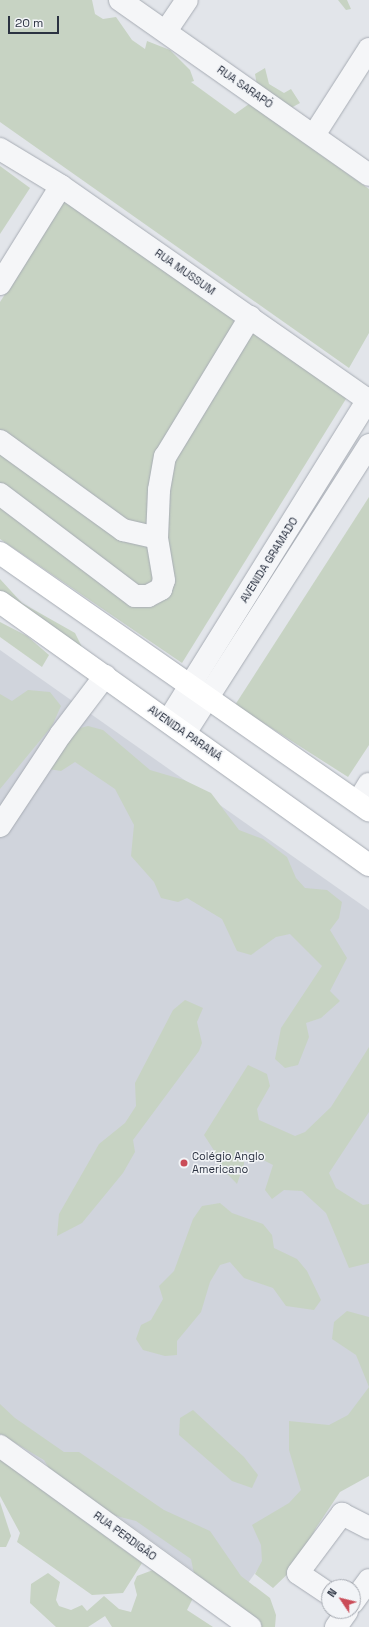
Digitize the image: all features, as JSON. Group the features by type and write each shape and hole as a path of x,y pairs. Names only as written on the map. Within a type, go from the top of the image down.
{"main road":[{"path":"0,553 198,692 365,799"},
{"name":"AVENIDA PARANÁ","path":"0,602 369,865"}],"street":[{"name":"RUA SARAPÓ","path":"120,0 369,175"},
{"path":"166,31 187,0"},
{"path":"314,135 369,49"},
{"name":"RUA MUSSUM","path":"0,149 61,186 368,399"},
{"path":"0,284 61,186"},
{"path":"0,494 135,596 148,596 161,589 164,580 157,538 159,490 164,456 250,317"},
{"name":"AVENIDA GRAMADO","path":"177,727 368,399"},
{"path":"0,441 123,530 157,538"},
{"name":"AVENIDA GRAMADO","path":"198,692 369,445"},
{"path":"0,826 61,734 104,676"},
{"name":"RUA PERDIGÃO","path":"0,1446 250,1627"},
{"path":"321,1589 298,1573 342,1514 369,1528"},
{"path":"361,1591 369,1580"}],"shaded area":[{"name":"Colégio Anglo Americano","path":"0,650 369,910 369,1415 235,1601 0,1431"}],"green space":[{"path":"0,0 92,0 95,14 103,19 116,17 132,40 145,49 147,41 170,50 190,70 194,81 191,82 235,114 249,104 369,189 369,333 349,368 0,122"},
{"path":"338,0 347,0 351,9 346,10"},
{"path":"265,68 269,84 284,93 291,89 300,103 289,109 257,85 255,74"},
{"path":"0,166 30,188 0,234"},
{"path":"67,197 349,394 182,663 0,539 0,302"},
{"path":"369,497 369,745 348,777 235,705"},
{"path":"0,579 22,603 75,633 82,647 0,600"},
{"path":"0,622 27,636 49,655 42,667 0,637"},
{"path":"28,690 50,692 61,706 52,726 0,789 0,694 12,701"},
{"path":"88,726 103,730 150,770 184,780 211,793 239,830 263,839 287,857 296,878 305,888 327,890 342,902 339,918 330,930 347,958 330,991 340,1001 321,1018 306,1023 309,1037 298,1065 285,1068 275,1059 281,1028 322,966 290,934 276,937 251,955 237,951 222,919 187,898 178,902 161,898 154,882 131,856 134,825 115,789 75,762 61,771 49,769 73,730"},
{"path":"185,1000 203,1008 197,1022 202,1043 199,1051 133,1140 135,1152 123,1173 82,1223 57,1236 59,1214 99,1144 125,1123 136,1106 135,1083 173,1010"},
{"path":"369,1047 369,1112 329,1173 336,1188 363,1205 369,1204 369,1263 349,1268 326,1213 302,1191 284,1190 272,1199 265,1190 273,1165 244,1150 244,1164 237,1184 217,1163 215,1152 204,1135 248,1065 267,1074 270,1086 257,1109 259,1120 295,1136 305,1132 331,1107"},
{"path":"220,1203 232,1213 263,1224 272,1235 274,1248 297,1259 307,1271 321,1300 314,1310 286,1306 273,1288 244,1278 230,1262 220,1265 210,1282 201,1312 177,1341 177,1355 165,1356 143,1350 136,1339 141,1325 151,1320 163,1299 159,1286 174,1271 193,1219 202,1206"},
{"path":"347,1311 369,1317 369,1387 356,1355 332,1339 334,1322"},
{"path":"369,1387 369,1476 340,1492 316,1528 297,1565 273,1588 255,1574 262,1561 261,1545 252,1525 289,1503 301,1490 289,1450 289,1421 329,1425 348,1415"},
{"path":"0,1404 15,1418 64,1452 79,1452 164,1510 210,1531 241,1576 270,1598 276,1615 275,1627 235,1627 194,1574 191,1559 136,1521 93,1510 50,1470 44,1460 0,1434"},
{"path":"193,1410 244,1457 258,1475 252,1488 232,1481 179,1435 180,1418"},
{"path":"0,1459 142,1563 123,1593 92,1595 17,1542 20,1533 0,1496"},
{"path":"0,1502 11,1536 6,1547 0,1547"},
{"path":"153,1570 193,1598 187,1610 213,1627 112,1627 105,1616 88,1627 56,1627 30,1603 31,1584 48,1573 60,1582 56,1600 59,1606 71,1610 82,1605 87,1611 104,1596 119,1609 131,1612 137,1595 134,1583 137,1576"}],"place":[{"name":"Colégio Anglo Americano","path":"184,1163"}]}
